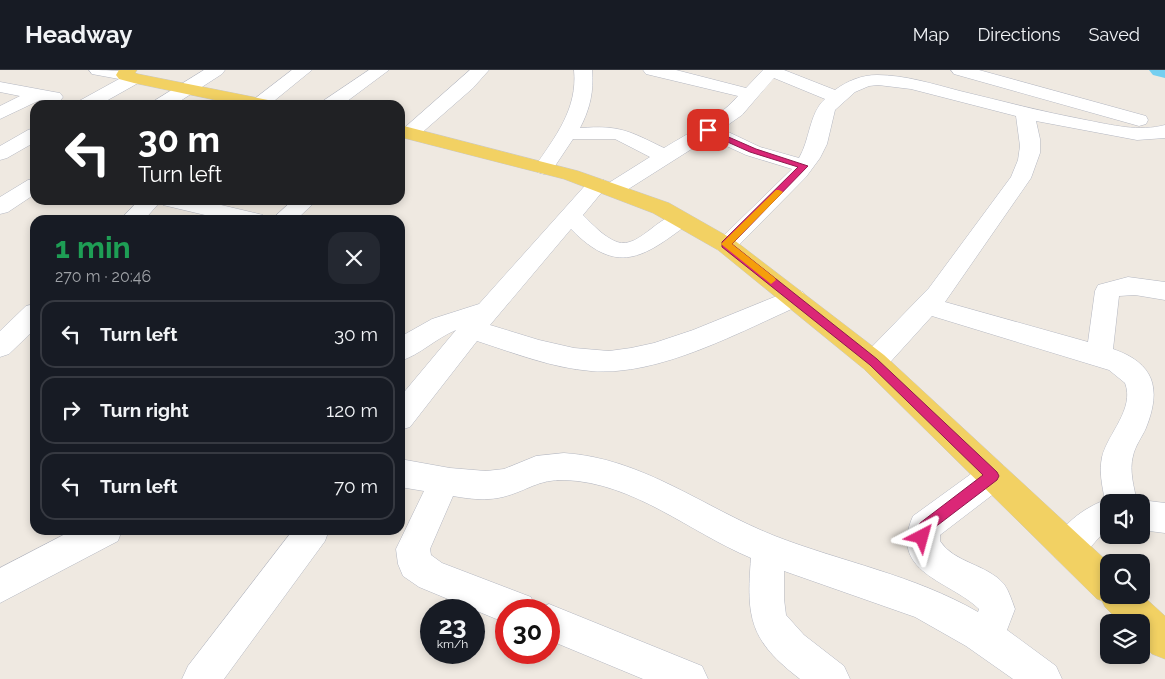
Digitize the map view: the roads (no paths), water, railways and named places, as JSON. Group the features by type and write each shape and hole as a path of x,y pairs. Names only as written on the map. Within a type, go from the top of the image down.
{"main road":[{"path":"129,74 187,89 243,100"},
{"path":"405,132 544,168 604,187 662,208 726,244 874,362 1100,578"},
{"path":"1126,604 1165,641"}],"street":[{"path":"98,70 129,74"},
{"path":"170,100 216,70"},
{"path":"268,100 303,70"},
{"path":"337,100 380,70"},
{"path":"405,132 467,84 480,70"},
{"path":"544,168 579,112 584,84 583,70"},
{"path":"652,70 694,78 750,94"},
{"path":"405,412 480,320 570,215 604,187 665,156 708,130 735,111 771,70 836,97"},
{"path":"960,70 1165,129"},
{"path":"93,100 129,74"},
{"path":"726,244 804,166 816,144 826,108 836,97 856,83 862,75 911,84 1070,123 1137,134 1159,134 1165,129"},
{"path":"0,86 46,95 33,100"},
{"path":"0,113 30,101"},
{"path":"874,362 928,306 1021,178 1032,150 1024,112"},
{"path":"708,130 753,151 804,166"},
{"path":"567,134 614,133 629,138 665,156"},
{"path":"0,154 30,137"},
{"path":"0,207 30,188"},
{"path":"136,215 146,205"},
{"path":"218,205 246,208"},
{"path":"288,215 300,205"},
{"path":"570,215 590,236 604,247 620,251 636,249 680,218"},
{"path":"1090,352 1100,348 1107,291 1116,286 1165,291"},
{"path":"405,341 448,321 480,320 552,354 580,359 609,361 639,357 663,351 794,298"},
{"path":"928,306 1090,352 1122,363 1132,370 1138,377 1141,400 1131,428 1118,453 1115,468 1120,494"},
{"path":"0,347 30,318"},
{"path":"405,474 484,486 501,484 531,471 555,466 608,473 660,492 741,538 768,550 908,597 948,614 983,634 1043,679"},
{"path":"983,634 994,621 997,609 992,596 978,585 937,563 925,551 922,537 925,527 993,476"},
{"path":"445,480 413,549 415,564 432,575 495,601"},
{"path":"1150,516 1165,518"},
{"path":"1068,548 1093,521 1100,518"},
{"path":"0,586 97,535"},
{"path":"201,679 309,535"},
{"path":"768,550 768,612 773,626 781,638 831,679"},
{"path":"560,626 689,679"}],"waterway":[{"path":"1161,70 1165,71"}]}
